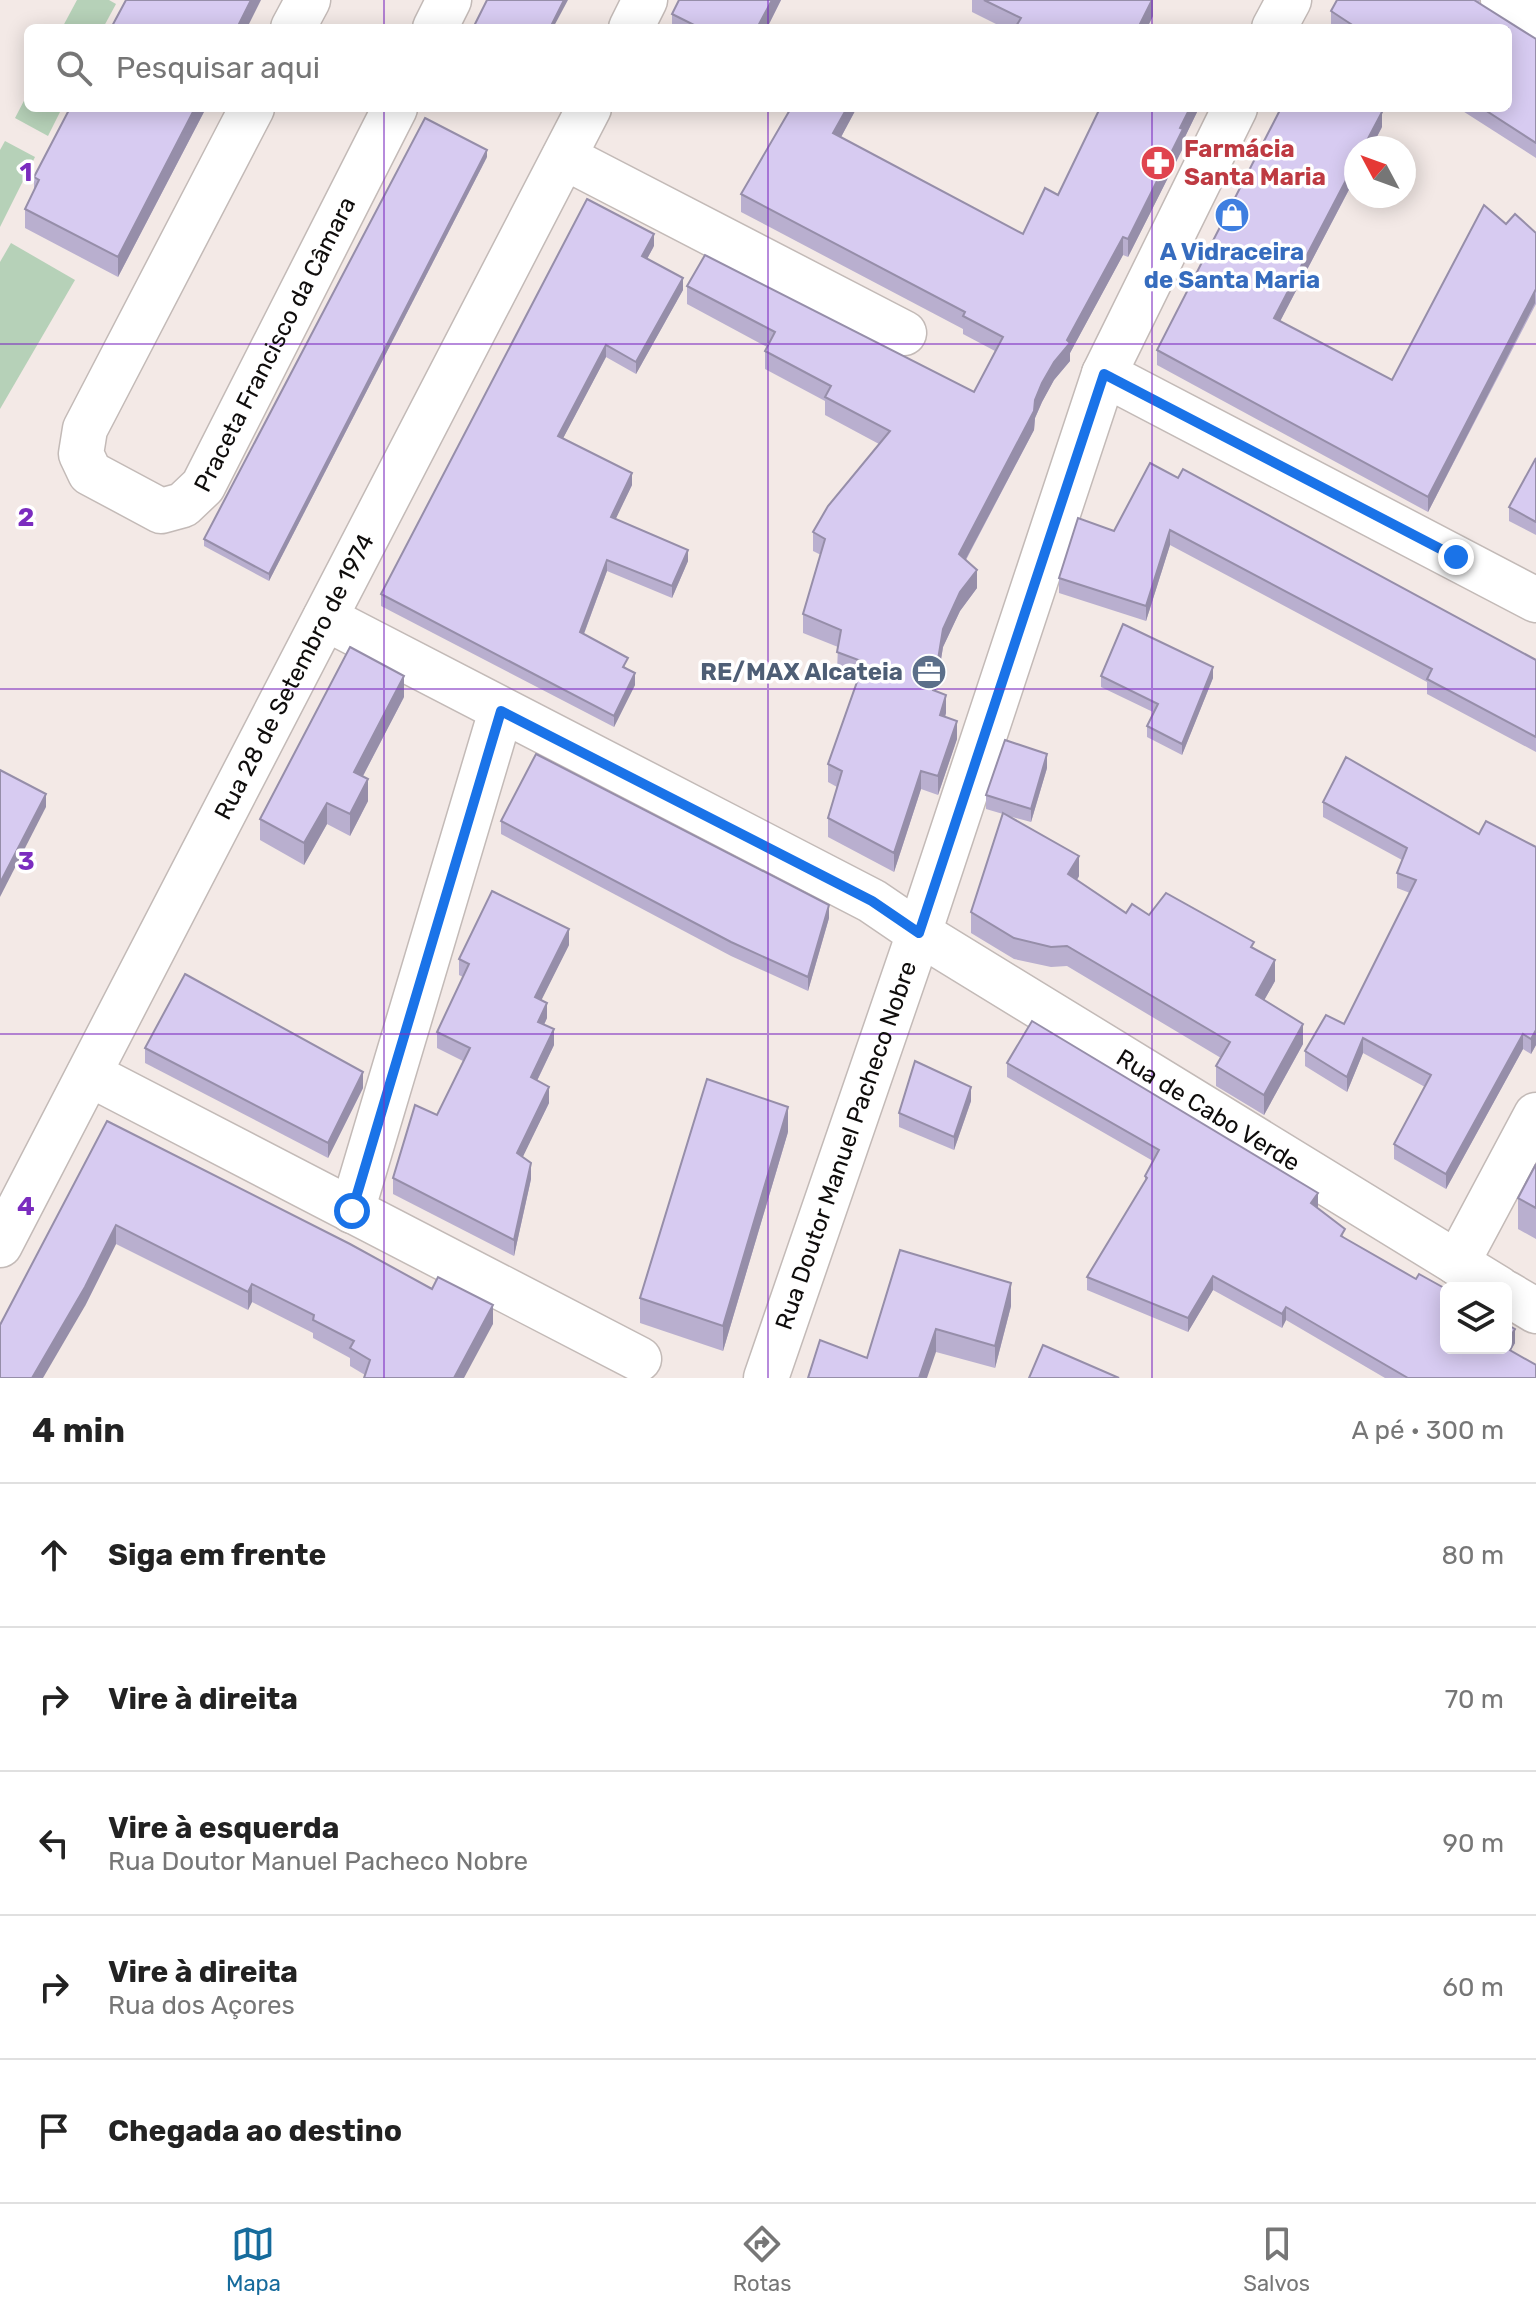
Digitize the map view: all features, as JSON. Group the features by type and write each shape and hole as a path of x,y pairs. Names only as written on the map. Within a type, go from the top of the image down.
{"street":[{"path":"295,24 308,0"},
{"path":"437,24 449,0"},
{"path":"633,24 645,0"},
{"path":"1276,24 1289,0"},
{"path":"1503,0 1536,20"},
{"name":"Praceta Francisco da Câmara","path":"250,112 85,429 81,454 90,473 161,511 183,505 203,486 393,112"},
{"name":"Rua 28 de Setembro de 1974","path":"0,1245 587,112"},
{"name":"Rua Doutor Manuel Pacheco Nobre","path":"766,1378 919,933 1104,374 1233,112"},
{"path":"564,157 904,333"},
{"path":"1104,374 1536,600"},
{"name":"Rua de Cabo Verde","path":"325,618 872,901 919,933 1488,1282"},
{"path":"352,1211 501,711"},
{"path":"89,1074 639,1359"},
{"path":"1457,1263 1536,1115"},
{"path":"1512,1297 1536,1311"}],"green space":[{"path":"77,0 109,0 116,4 105,24 64,24"},
{"path":"24,101 24,112 60,112 48,136 15,118"},
{"path":"5,141 35,157 0,227 0,150"},
{"path":"11,243 75,280 0,409 0,262"}],"building":[{"path":"126,0 251,0 239,24 113,24"},
{"path":"487,0 564,0 552,24 475,24"},
{"path":"679,0 772,0 759,24 692,24 672,14"},
{"path":"984,0 1152,0 1140,24 1017,24 1021,18"},
{"path":"1337,0 1474,0 1536,39 1536,143 1488,112 1512,112 1512,24 1351,24 1331,11"},
{"path":"68,112 193,112 118,257 25,209 39,180 34,177"},
{"path":"789,112 845,112 833,133 1023,234 1045,188 1058,195 1098,112 1188,112 1180,128 1183,129 1128,239 1123,237 1067,340 1070,343 1042,383 1034,411 959,554 977,570 960,592 943,629 933,690 946,695 940,715 957,721 938,776 921,771 894,853 828,818 842,771 828,764 864,662 837,652 841,630 803,614 825,539 813,532 828,506 890,431 825,397 831,386 765,351 775,332 687,286 705,255 974,392 1003,337 963,316 965,312 741,194"},
{"path":"1279,112 1382,112 1369,136 1344,136 1344,184 1274,318 1392,380 1484,205 1506,224 1515,214 1536,233 1536,289 1428,497 1157,350"},
{"path":"425,118 487,150 269,574 204,539"},
{"path":"587,199 654,234 642,256 683,278 636,362 606,345 558,436 632,473 611,517 688,550 672,586 607,560 580,632 628,658 623,667 635,673 614,716 381,594"},
{"path":"1536,458 1536,522 1509,507"},
{"path":"1150,463 1178,478 1183,469 1536,660 1536,737 1427,679 1432,669 1170,530 1146,606 1059,578 1078,518 1114,531"},
{"path":"1123,624 1213,667 1182,744 1147,726 1158,704 1101,676"},
{"path":"350,647 404,676 354,772 368,779 350,814 327,803 304,843 260,819"},
{"path":"1005,740 1047,754 1031,809 986,795"},
{"path":"536,754 829,905 808,977 731,942 501,821"},
{"path":"1346,757 1479,834 1486,821 1536,847 1536,1030 1531,1039 1523,1034 1446,1174 1394,1144 1431,1075 1363,1038 1347,1077 1305,1051 1326,1015 1344,1024 1416,880 1397,873 1407,848 1323,802"},
{"path":"0,770 46,794 0,883"},
{"path":"1003,813 1079,856 1068,874 1126,913 1132,904 1149,915 1166,893 1254,942 1251,947 1275,960 1256,995 1303,1024 1264,1095 1216,1066 1230,1042 1067,946 1051,947 1014,938 971,912"},
{"path":"492,891 569,929 535,997 547,1003 538,1022 554,1029 531,1077 549,1087 517,1153 531,1163 514,1240 393,1178 415,1105 437,1115 470,1048 437,1032 469,964 459,959"},
{"path":"185,974 363,1072 328,1143 145,1048"},
{"path":"1032,1021 1318,1193 1311,1203 1345,1229 1341,1236 1416,1279 1419,1274 1440,1286 1440,1354 1512,1354 1512,1351 1536,1365 1536,1378 1408,1378 1286,1307 1282,1314 1213,1276 1188,1318 1087,1277 1147,1178 1145,1176 1159,1150 1007,1063"},
{"path":"915,1061 971,1087 954,1137 899,1113"},
{"path":"707,1079 788,1107 723,1326 640,1298"},
{"path":"107,1121 432,1289 438,1277 493,1305 454,1378 364,1378 370,1360 350,1348 354,1341 313,1320 314,1315 252,1284 248,1292 116,1225 85,1287 32,1378 0,1378 0,1325"},
{"path":"1536,1164 1536,1208 1518,1198"},
{"path":"900,1250 1011,1283 995,1346 936,1329 919,1378 808,1378 820,1340 867,1358"},
{"path":"1043,1345 1119,1378 1029,1378"}],"place":[{"name":"Farmácia Santa Maria","path":"1158,163"},
{"name":"A Vidraceira de Santa Maria","path":"1232,215"},
{"name":"RE/MAX Alcateia","path":"929,672"}],"route":[{"path":"352,1211 501,711 872,901 919,933 1104,374 1456,557"}]}
